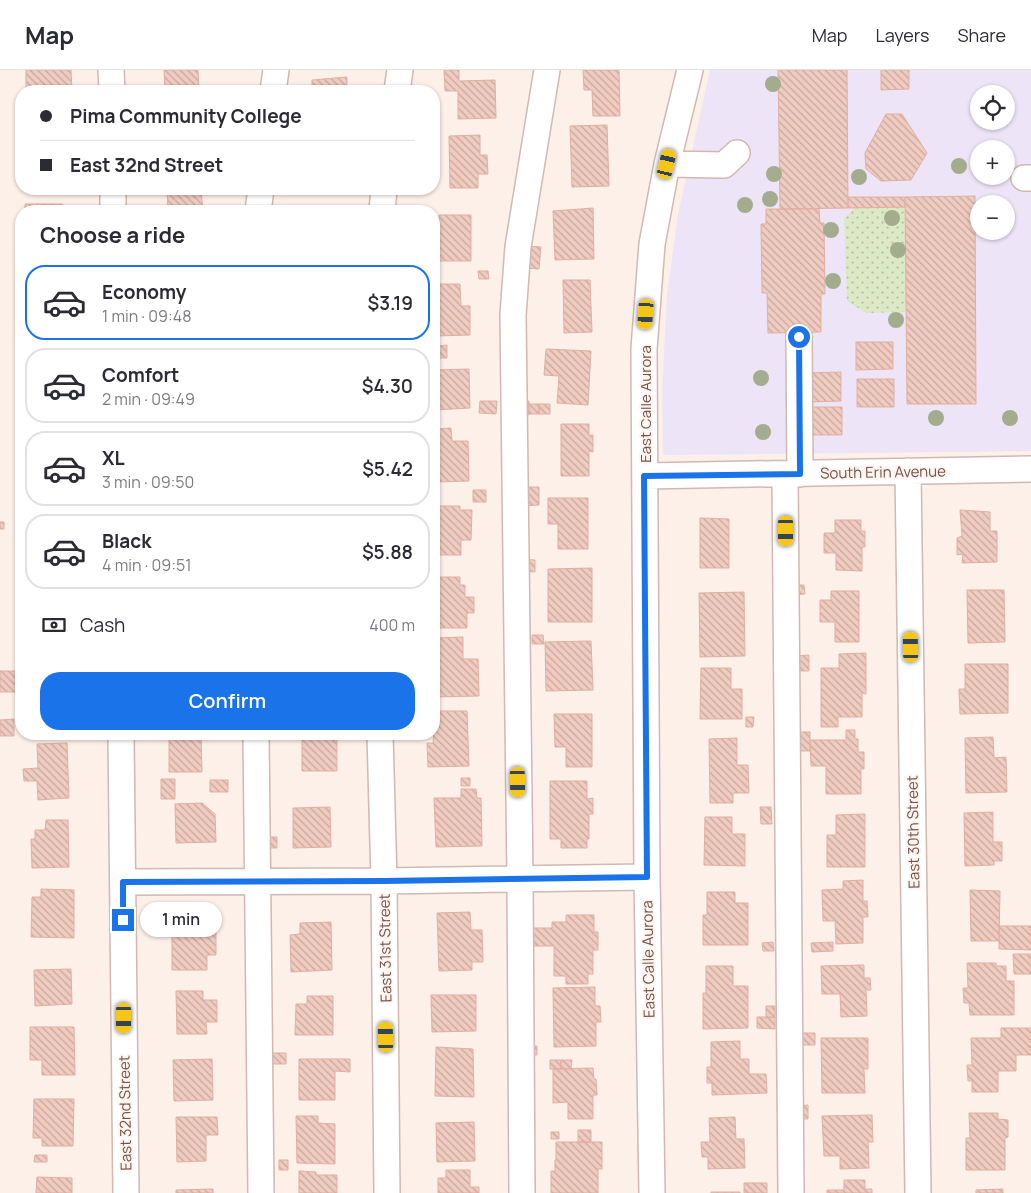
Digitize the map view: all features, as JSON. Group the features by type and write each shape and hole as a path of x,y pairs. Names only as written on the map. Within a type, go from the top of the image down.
{"street":[{"path":"111,70 112,85"},
{"path":"274,85 276,70"},
{"path":"398,85 400,70"},
{"path":"522,1193 513,315 518,247 548,70"},
{"name":"East Calle Aurora","path":"652,1193 647,877 644,349 652,244 667,164 690,70"},
{"path":"667,164 724,165 736,154"},
{"path":"791,1193 793,474 799,337"},
{"name":"South Erin Avenue","path":"644,476 1031,469"},
{"name":"East 30th Street","path":"908,471 918,1193"},
{"name":"East 32nd Street","path":"121,740 126,1193"},
{"path":"256,740 261,1193"},
{"name":"East 31st Street","path":"380,740 388,1193"},
{"path":"123,882 647,877"}],"shaded area":[{"path":"710,70 1031,70 1031,451 663,455 662,391 667,295 678,214"}],"green space":[{"path":"905,207 906,312 866,313 847,301 844,218 855,208"}],"building":[{"path":"26,70 71,70 72,85 26,85"},
{"path":"164,70 198,70 199,85 165,85"},
{"path":"444,70 459,70 459,81 495,80 496,118 458,119 458,91 445,91"},
{"path":"583,70 619,70 620,116 593,116 592,90 584,90"},
{"path":"778,70 847,70 848,208 780,209"},
{"path":"881,70 909,70 909,89 881,90"},
{"path":"347,77 347,85 312,85 312,80"},
{"path":"886,114 902,114 927,153 911,180 881,181 866,169 865,153"},
{"path":"607,125 609,186 572,187 570,126"},
{"path":"480,135 480,155 487,155 488,174 478,174 478,188 450,188 449,136"},
{"path":"167,195 202,195 202,205 168,205"},
{"path":"970,196 970,240 975,240 976,404 907,404 905,197"},
{"path":"848,197 905,197 905,207 848,208"},
{"path":"25,204 63,204 63,205"},
{"path":"593,208 594,259 555,260 553,211"},
{"path":"766,209 819,209 820,223 824,223 825,294 821,294 821,332 768,333 767,293 762,293 761,224 766,224"},
{"path":"440,215 471,215 471,261 440,261"},
{"path":"525,246 541,247 539,269 524,268"},
{"path":"478,271 488,271 489,279 479,279"},
{"path":"563,280 590,280 592,332 564,333"},
{"path":"440,284 460,284 461,306 470,306 470,335 440,336"},
{"path":"856,342 893,342 893,369 856,370"},
{"path":"447,345 447,358 440,358 440,346"},
{"path":"546,349 591,351 588,405 557,403 559,376 544,375"},
{"path":"469,369 470,408 440,410 440,370"},
{"path":"841,372 841,401 806,402 806,373"},
{"path":"857,379 894,379 894,407 857,407"},
{"path":"480,401 497,401 496,414 479,413"},
{"path":"529,401 529,415 520,415 519,402"},
{"path":"529,404 539,404 539,414 529,414"},
{"path":"539,404 550,404 550,414 539,414"},
{"path":"807,407 842,407 842,435 807,435"},
{"path":"561,424 589,424 589,435 593,435 593,452 589,451 589,476 561,476"},
{"path":"451,428 452,441 468,441 469,481 440,482 440,429"},
{"path":"521,487 539,487 539,505 522,506"},
{"path":"473,490 486,490 486,502 473,502"},
{"path":"548,498 588,498 588,549 558,549 558,524 548,524"},
{"path":"440,506 460,506 460,510 472,510 471,540 461,540 461,555 440,555"},
{"path":"960,510 990,512 990,531 997,531 997,562 962,563 963,554 957,555 957,538 962,536"},
{"path":"700,518 729,519 729,568 700,568"},
{"path":"835,520 861,520 861,531 865,531 865,547 862,547 862,571 836,570 836,553 824,553 824,533 835,533"},
{"path":"0,522 4,522 4,529 0,529"},
{"path":"521,559 535,560 535,572 521,571"},
{"path":"592,568 592,622 548,622 548,569"},
{"path":"440,577 460,577 460,585 465,585 465,597 474,597 474,613 467,613 467,628 440,628"},
{"path":"793,585 804,585 805,594 794,595"},
{"path":"967,590 1004,590 1005,642 968,643"},
{"path":"831,591 859,591 859,642 835,642 835,622 820,622 820,600 831,600"},
{"path":"744,592 745,656 700,657 699,593"},
{"path":"532,635 543,635 544,644 532,644"},
{"path":"463,637 463,659 478,659 479,696 440,697 440,638"},
{"path":"591,641 593,690 546,691 545,642"},
{"path":"866,653 866,694 862,693 862,717 838,717 838,727 821,727 821,668 839,668 839,654"},
{"path":"809,655 809,671 795,671 795,656"},
{"path":"965,664 1008,664 1008,713 960,714 959,689 965,689"},
{"path":"701,668 731,668 731,689 742,689 742,719 700,719"},
{"path":"0,671 15,671 15,692 0,692"},
{"path":"440,711 467,711 469,766 428,767 427,743 433,743 433,740 440,740"},
{"path":"554,714 592,714 592,767 566,767 566,747 555,747"},
{"path":"746,717 754,717 753,727 746,727"},
{"path":"14,719 14,736 0,736 0,720"},
{"path":"846,730 855,730 855,739 858,739 858,752 864,752 864,769 861,769 861,794 826,794 826,766 811,766 810,740 846,740"},
{"path":"794,732 810,732 810,751 795,751"},
{"path":"993,737 994,758 1006,757 1007,792 966,793 965,738"},
{"path":"737,738 737,765 748,765 749,793 733,793 733,803 710,803 709,739"},
{"path":"169,740 201,740 202,772 169,772"},
{"path":"302,740 337,740 337,771 302,771"},
{"path":"67,743 69,798 38,800 37,781 24,781 23,769 38,768 37,744"},
{"path":"461,778 470,778 470,786 461,786"},
{"path":"161,779 175,779 175,799 161,799"},
{"path":"210,780 228,780 228,792 210,792"},
{"path":"550,781 587,781 587,799 593,798 593,814 589,814 587,848 561,848 561,839 550,839"},
{"path":"461,789 476,789 477,798 481,798 482,846 436,847 434,798 461,798"},
{"path":"202,803 215,814 216,842 176,843 175,804"},
{"path":"330,807 331,847 293,848 293,808"},
{"path":"760,807 771,807 772,824 761,824"},
{"path":"993,812 993,842 1002,842 1002,861 994,861 994,865 965,866 964,813"},
{"path":"865,814 865,867 827,867 827,835 836,835 836,815"},
{"path":"705,817 732,817 732,834 745,834 745,866 704,865"},
{"path":"46,820 68,820 69,867 32,868 31,839 35,839 35,830 45,830"},
{"path":"265,837 277,837 277,848 266,848"},
{"path":"863,880 863,901 867,901 868,917 863,917 863,943 836,944 835,921 823,921 822,890 843,889 843,881"},
{"path":"41,889 74,890 74,938 31,937 32,897 41,897"},
{"path":"970,890 1000,891 999,941 971,941"},
{"path":"707,892 735,892 735,903 748,903 748,945 703,945 703,915 707,915"},
{"path":"470,912 471,930 482,930 483,962 472,962 472,970 439,971 437,913"},
{"path":"566,915 594,915 594,932 598,932 598,950 593,950 593,974 588,974 588,984 566,984 566,976 554,976 554,946 531,946 531,928 552,928 552,922 566,922"},
{"path":"193,922 216,922 216,955 207,955 207,970 172,970 172,933 193,933"},
{"path":"331,922 332,970 291,972 290,935 300,934 300,923"},
{"path":"999,926 1031,926 1031,950 999,949"},
{"path":"773,942 774,951 763,951 762,943"},
{"path":"833,942 833,951 812,952 811,943"},
{"path":"1013,954 1031,954 1031,974 1014,974"},
{"path":"967,963 996,963 996,966 1006,966 1006,981 1014,981 1014,1015 970,1015 969,1003 964,1003 963,988 968,988"},
{"path":"864,965 864,978 870,978 871,990 866,990 867,1016 841,1017 840,994 822,994 821,966"},
{"path":"706,966 733,966 733,986 748,986 748,1028 703,1029 703,993 706,993"},
{"path":"71,969 72,1004 35,1006 34,970"},
{"path":"595,987 595,1006 600,1006 601,1022 596,1022 596,1046 554,1047 553,988"},
{"path":"176,991 203,991 203,1000 217,1000 217,1022 206,1022 207,1034 177,1034"},
{"path":"431,995 476,995 476,1031 432,1032"},
{"path":"307,996 333,996 333,1035 295,1035 296,1004 307,1004"},
{"path":"766,1006 775,1006 775,1017 766,1018"},
{"path":"757,1017 775,1017 775,1029 757,1028"},
{"path":"30,1027 74,1027 75,1075 42,1075 42,1060 30,1060"},
{"path":"1001,1028 1031,1028 1031,1055 1016,1055 1016,1071 998,1071 998,1092 972,1092 972,1081 968,1081 967,1065 972,1065 971,1038 1001,1038"},
{"path":"799,1033 815,1033 815,1045 799,1045"},
{"path":"821,1038 868,1038 868,1069 864,1069 865,1093 822,1093"},
{"path":"740,1041 740,1059 749,1059 749,1074 766,1074 767,1093 712,1095 712,1083 707,1083 707,1067 711,1067 711,1042"},
{"path":"526,1046 537,1046 537,1055 526,1055"},
{"path":"436,1047 473,1049 474,1097 435,1096"},
{"path":"269,1053 286,1053 286,1064 270,1064"},
{"path":"212,1059 213,1100 174,1101 173,1060"},
{"path":"299,1059 350,1059 350,1072 335,1071 335,1100 299,1100"},
{"path":"550,1060 561,1060 561,1069 550,1069"},
{"path":"561,1060 572,1060 571,1069 561,1069"},
{"path":"593,1068 597,1095 593,1095 593,1119 568,1119 568,1102 553,1103 553,1069"},
{"path":"34,1099 74,1099 73,1146 42,1146 42,1138 33,1138"},
{"path":"808,1105 808,1119 800,1119 799,1106"},
{"path":"969,1113 998,1113 998,1119 1008,1120 1008,1137 1005,1138 1005,1170 966,1170 966,1138 970,1138"},
{"path":"872,1115 873,1142 868,1142 869,1168 840,1169 840,1156 824,1156 822,1116"},
{"path":"296,1116 318,1116 318,1123 335,1124 335,1164 297,1163"},
{"path":"176,1117 217,1117 218,1135 206,1135 206,1161 177,1162"},
{"path":"735,1117 736,1139 744,1139 745,1168 708,1169 708,1157 702,1157 701,1142 710,1142 709,1118"},
{"path":"474,1122 475,1161 437,1162 436,1123"},
{"path":"578,1130 591,1130 591,1142 578,1142"},
{"path":"551,1132 559,1132 559,1139 551,1139"},
{"path":"556,1142 602,1142 602,1169 598,1169 598,1193 551,1193 551,1171 555,1171"},
{"path":"35,1155 47,1155 47,1162 34,1162"},
{"path":"279,1160 288,1160 288,1170 279,1170"},
{"path":"446,1170 470,1170 470,1187 479,1187 479,1193 438,1193 438,1178 446,1178"},
{"path":"299,1171 316,1172 316,1175 337,1175 337,1193 299,1193"},
{"path":"37,1177 72,1178 72,1193 36,1193"},
{"path":"844,1180 865,1180 865,1189 872,1189 872,1193 827,1193 827,1190 844,1190"},
{"path":"744,1183 767,1183 767,1193 744,1193"},
{"path":"213,1189 213,1193 176,1193 176,1190"},
{"path":"1003,1189 1003,1193 976,1193 976,1190"},
{"path":"740,1192 740,1193 711,1193"}],"route":[{"path":"123,920 123,882 647,877 644,476 800,474 799,337"}]}
